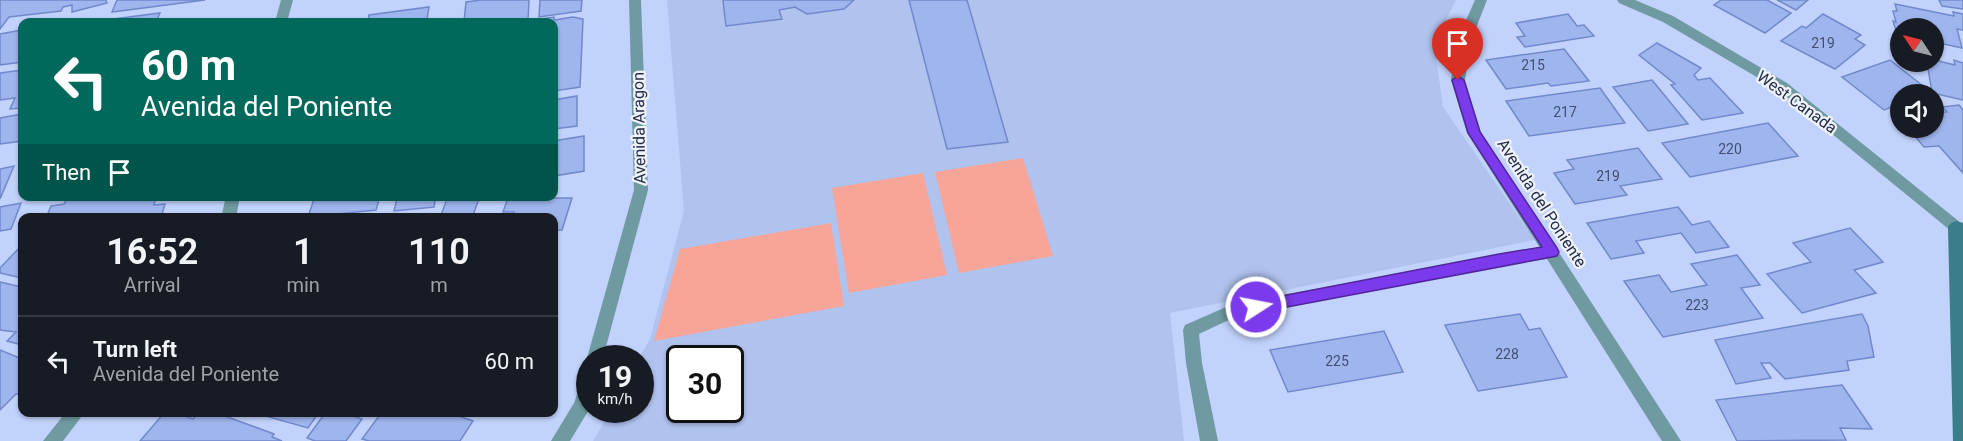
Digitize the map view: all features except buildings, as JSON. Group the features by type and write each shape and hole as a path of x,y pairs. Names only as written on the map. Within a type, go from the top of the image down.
{"street":[{"path":"282,18 287,0"},
{"name":"Avenida Aragon","path":"599,345 641,190 635,0"},
{"name":"Avenida del Poniente","path":"1481,0 1464,41 1458,80 1474,133 1672,441"},
{"name":"West Canada","path":"1623,0 1668,19 1782,86 1960,229 1962,441"},
{"path":"1209,441 1194,363 1191,330 1233,311 1503,258 1552,252"},
{"path":"560,441 576,416"},
{"path":"52,441 73,417"}],"shaded area":[{"path":"667,0 1456,0 1434,43 1443,107 1535,240 1170,313 1184,441 593,441 603,423 654,423 654,345 647,345 684,211"},
{"path":"1023,158 1053,256 959,273 935,172"},
{"path":"923,173 947,275 849,293 832,188"},
{"path":"831,223 844,306 654,341 680,249"}],"route":[{"path":"1256,307 1499,259 1552,252 1474,133 1458,80"}]}
